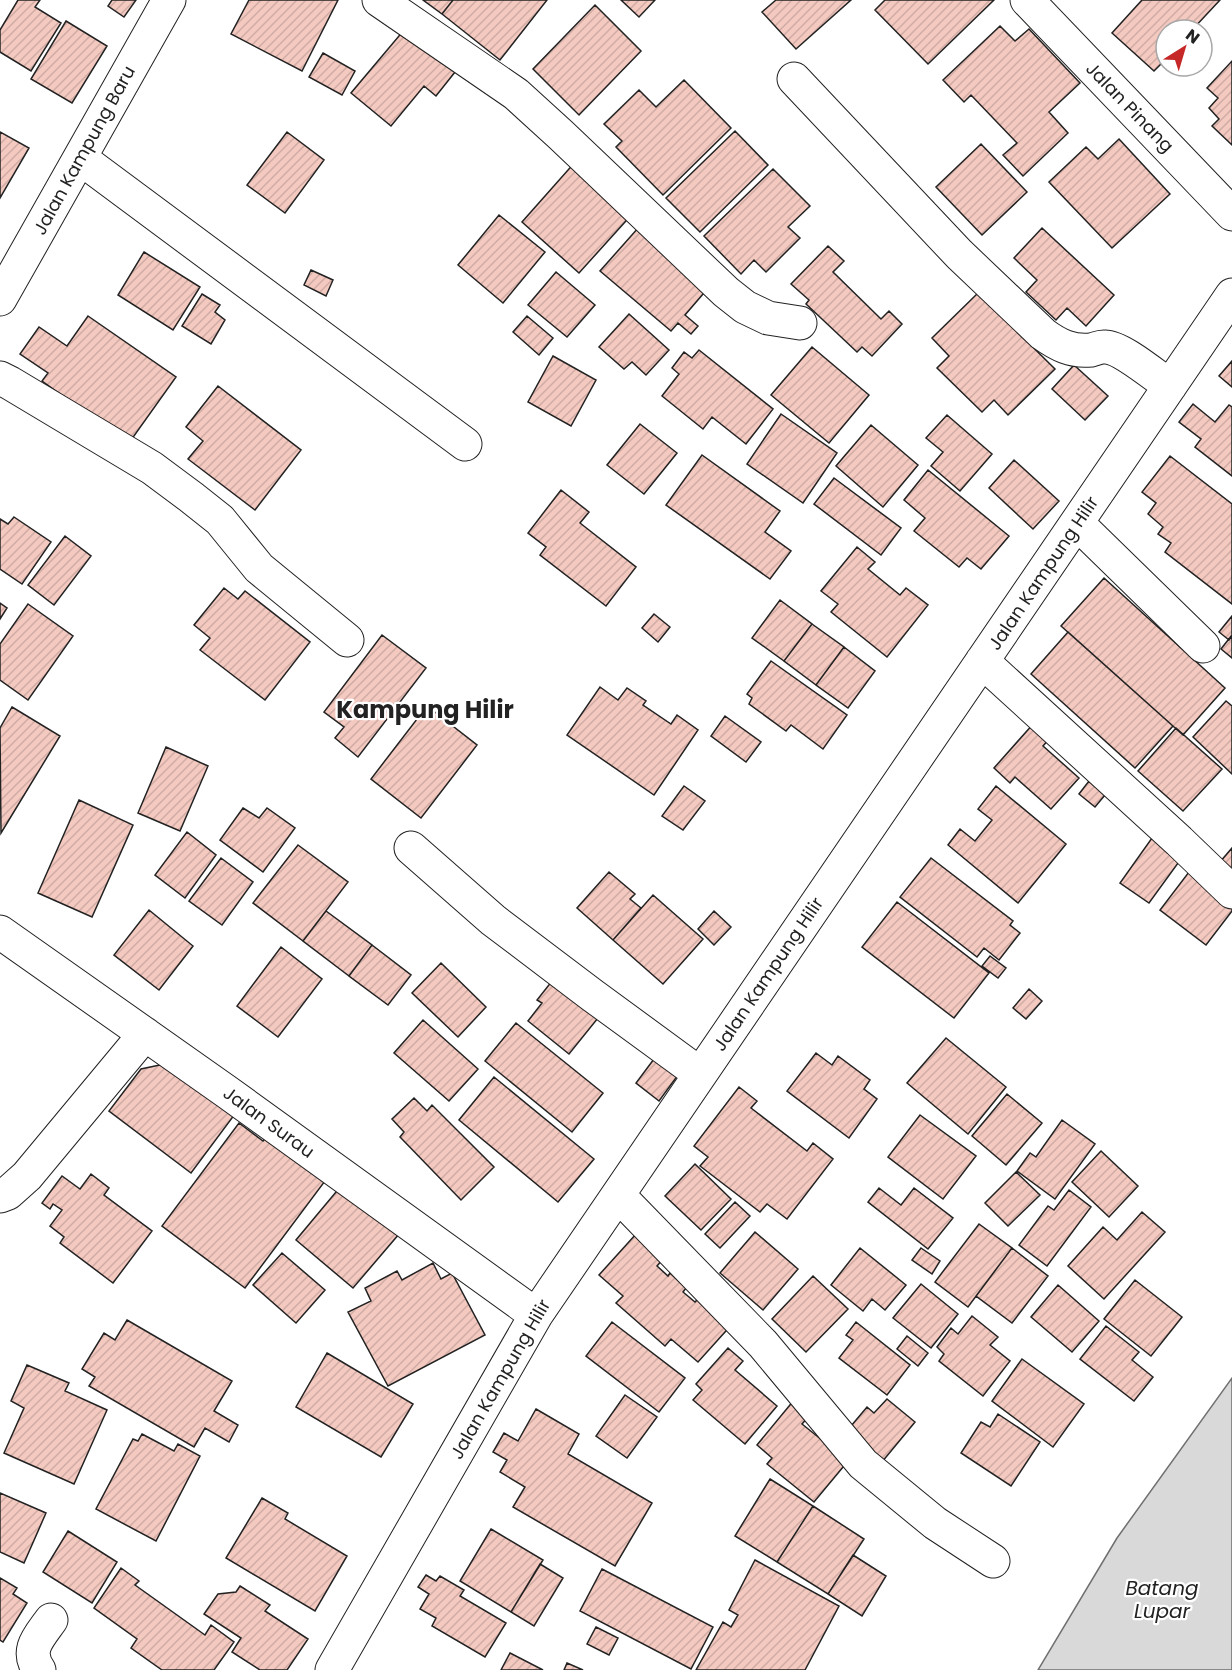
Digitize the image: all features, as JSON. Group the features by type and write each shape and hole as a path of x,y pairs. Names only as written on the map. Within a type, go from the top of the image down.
{"street":[{"name":"Jalan Kampung Baru","path":"0,299 169,0"},
{"path":"380,0 516,94 726,292 745,307 768,318 800,323"},
{"name":"Jalan Pinang","path":"1027,0 1232,214"},
{"path":"794,79 958,254 1043,334 1058,345 1074,350 1105,347 1120,351 1170,387"},
{"path":"80,158 465,444"},
{"name":"Jalan Kampung Hilir","path":"332,1670 536,1315 1232,295"},
{"path":"0,378 152,468 191,497 220,520 259,568 347,640"},
{"path":"1077,523 1203,646"},
{"path":"982,661 1232,892"},
{"path":"411,848 493,920 700,1074"},
{"name":"Jalan Surau","path":"0,932 536,1315"},
{"path":"0,1196 8,1193 27,1176 145,1035"},
{"path":"618,1194 763,1344 863,1464 935,1523 993,1561"},
{"path":"39,1670 32,1652 51,1620"}],"water":[{"name":"Batang Lupar","path":"1232,1378 1232,1670 1038,1670 1117,1538"}],"building":[{"path":"18,0 40,0 35,7 61,23 31,71 0,52 0,30"},
{"path":"112,0 136,0 124,17 108,6"},
{"path":"249,0 338,0 302,71 231,34"},
{"path":"423,0 453,0 442,14"},
{"path":"453,0 547,0 500,60 442,14"},
{"path":"621,0 655,0 639,17"},
{"path":"776,0 851,0 796,49 762,12"},
{"path":"885,0 994,0 928,64 875,10"},
{"path":"1142,0 1220,0 1203,18 1154,18 1154,71 1112,33"},
{"path":"595,5 641,51 579,115 533,69"},
{"path":"66,21 107,46 72,103 31,79"},
{"path":"1000,26 1015,41 1029,29 1080,83 1049,112 1068,133 1023,176 1003,155 1017,143 971,95 964,102 943,80"},
{"path":"404,30 455,72 436,96 424,86 391,126 351,93"},
{"path":"323,53 355,71 342,95 309,77"},
{"path":"1232,61 1232,145 1212,126 1219,119 1209,108 1218,98 1207,88"},
{"path":"684,80 731,128 663,195 616,147 622,141 604,124 639,90 656,107"},
{"path":"735,131 768,165 700,232 666,198"},
{"path":"0,132 29,148 0,198"},
{"path":"287,132 324,160 285,213 247,185"},
{"path":"1119,139 1170,194 1112,248 1049,182 1086,147 1098,159"},
{"path":"981,144 1027,192 982,235 936,187"},
{"path":"576,161 634,212 579,273 522,222"},
{"path":"773,169 810,206 788,227 800,238 766,272 754,260 741,274 704,236"},
{"path":"499,215 545,252 503,303 458,265"},
{"path":"639,227 709,287 685,315 698,326 691,334 678,323 671,331 600,271"},
{"path":"1042,228 1114,295 1086,326 1067,308 1056,320 1026,292 1037,280 1014,258"},
{"path":"828,246 844,261 833,272 881,319 889,311 902,324 872,356 862,347 857,352 806,304 809,300 791,284"},
{"path":"144,252 200,287 173,330 118,295"},
{"path":"311,270 333,280 326,296 304,285"},
{"path":"556,272 595,305 567,337 528,305"},
{"path":"978,293 1055,369 1008,415 994,400 982,412 937,368 949,356 932,338"},
{"path":"202,294 220,305 215,312 225,320 211,344 182,326"},
{"path":"629,314 669,350 646,375 632,362 624,369 599,347"},
{"path":"88,316 176,377 129,443 42,381 48,373 20,354 39,327 67,346"},
{"path":"527,316 553,338 539,355 513,332"},
{"path":"812,347 869,395 829,443 771,395"},
{"path":"699,350 773,409 746,444 712,417 703,429 662,396 679,374 672,368 684,352 692,358"},
{"path":"553,356 596,380 571,426 528,402"},
{"path":"1232,361 1232,387 1219,376"},
{"path":"1074,365 1108,396 1085,420 1052,389"},
{"path":"218,386 301,450 255,510 188,459 203,441 186,427"},
{"path":"1193,404 1215,422 1229,405 1232,407 1232,476 1195,447 1201,439 1179,422"},
{"path":"781,414 837,453 803,503 747,464"},
{"path":"947,415 992,454 960,491 931,466 943,452 926,438"},
{"path":"640,424 677,453 644,494 607,465"},
{"path":"871,425 918,465 883,507 836,466"},
{"path":"702,455 780,511 765,532 791,551 770,579 666,505"},
{"path":"1170,456 1232,504 1232,604 1165,552 1171,543 1158,534 1163,527 1148,514 1156,503 1142,492"},
{"path":"1014,460 1059,501 1033,529 989,488"},
{"path":"928,470 1009,536 981,569 967,558 959,567 914,531 925,518 904,500"},
{"path":"834,478 901,528 881,555 814,504"},
{"path":"561,490 589,512 580,523 636,567 606,606 540,555 546,547 528,533"},
{"path":"14,517 51,542 22,584 0,569 0,519 8,524"},
{"path":"65,536 91,556 54,605 28,585"},
{"path":"857,547 875,562 868,569 900,595 906,588 928,605 887,657 831,612 838,604 821,591"},
{"path":"1104,578 1225,688 1183,735 1061,626"},
{"path":"224,588 238,599 245,591 310,642 265,700 200,650 210,638 194,625"},
{"path":"780,600 812,624 784,661 752,638"},
{"path":"0,603 7,608 0,619"},
{"path":"28,604 73,636 28,700 0,680 0,644"},
{"path":"654,614 670,627 658,642 642,628"},
{"path":"1232,616 1232,636 1229,640 1219,632"},
{"path":"812,624 844,647 816,685 784,661"},
{"path":"1068,632 1173,726 1135,768 1031,674"},
{"path":"382,635 426,668 358,757 335,738 344,727 324,712"},
{"path":"1232,635 1232,658 1221,649"},
{"path":"844,647 875,671 848,708 816,685"},
{"path":"771,661 847,715 823,749 791,725 786,731 749,704 752,698 747,694"},
{"path":"600,687 618,700 627,688 646,701 643,705 671,724 677,715 698,730 654,795 567,735"},
{"path":"1226,701 1232,706 1232,774 1193,737"},
{"path":"427,706 477,745 421,818 371,779"},
{"path":"12,707 60,736 1,833 0,728"},
{"path":"725,716 761,742 746,762 711,736"},
{"path":"1034,723 1050,738 1043,746 1079,778 1051,809 1015,777 1010,783 994,768"},
{"path":"1176,728 1222,769 1183,811 1138,771"},
{"path":"166,747 208,766 180,831 138,813"},
{"path":"1089,781 1105,795 1095,807 1079,794"},
{"path":"684,786 705,801 683,830 662,816"},
{"path":"996,786 1066,844 1018,903 948,845 960,829 975,841 992,820 978,809"},
{"path":"79,800 133,825 92,917 38,893"},
{"path":"243,808 259,818 267,808 295,828 263,872 220,840"},
{"path":"187,832 216,855 185,898 155,875"},
{"path":"1152,838 1181,859 1149,903 1120,883"},
{"path":"298,845 348,882 303,941 253,903"},
{"path":"1232,848 1232,872 1220,862"},
{"path":"221,858 253,882 222,925 189,901"},
{"path":"931,858 1013,921 1010,925 1020,933 999,960 984,948 977,957 900,897"},
{"path":"609,872 635,894 630,899 641,908 613,940 577,908"},
{"path":"1189,872 1232,905 1232,911 1206,945 1160,910"},
{"path":"653,895 703,939 663,984 613,940"},
{"path":"897,902 989,973 954,1018 862,947"},
{"path":"149,910 193,946 159,990 114,955"},
{"path":"326,911 372,945 349,976 303,941"},
{"path":"714,911 731,927 714,945 698,929"},
{"path":"372,945 411,975 388,1005 349,976"},
{"path":"281,947 322,979 278,1037 237,1006"},
{"path":"990,956 1006,968 998,978 982,966"},
{"path":"441,963 486,1007 458,1037 412,993"},
{"path":"556,976 602,1013 569,1054 528,1021 542,1003 537,1000"},
{"path":"1029,989 1042,1001 1026,1019 1013,1008"},
{"path":"423,1020 478,1069 449,1101 394,1053"},
{"path":"516,1023 603,1093 572,1132 485,1061"},
{"path":"946,1038 1006,1087 968,1134 907,1083"},
{"path":"816,1053 832,1065 838,1056 870,1080 864,1089 877,1099 849,1138 787,1091"},
{"path":"654,1059 681,1071 659,1101 636,1083"},
{"path":"169,1063 235,1114 191,1173 109,1111 141,1069"},
{"path":"494,1077 594,1159 558,1202 459,1120"},
{"path":"739,1087 757,1101 751,1108 807,1151 813,1143 833,1159 787,1219 767,1204 760,1212 700,1166 708,1157 694,1146"},
{"path":"1007,1094 1042,1123 1006,1165 972,1136"},
{"path":"414,1098 427,1111 432,1105 494,1167 461,1200 400,1137 404,1132 392,1119"},
{"path":"920,1115 976,1156 943,1199 888,1157"},
{"path":"1062,1120 1095,1144 1055,1199 1017,1171 1030,1153 1036,1157"},
{"path":"239,1123 263,1141 270,1133 328,1177 245,1288 162,1226"},
{"path":"1101,1151 1138,1186 1109,1217 1072,1182"},
{"path":"695,1164 731,1199 701,1230 665,1196"},
{"path":"1016,1172 1040,1195 1008,1226 985,1203"},
{"path":"91,1174 109,1188 104,1195 152,1231 113,1283 60,1243 64,1237 50,1226 62,1210 53,1204 50,1209 42,1203 62,1176 80,1189"},
{"path":"341,1186 399,1234 353,1288 296,1240"},
{"path":"879,1188 901,1205 914,1188 953,1218 928,1249 868,1202"},
{"path":"1069,1190 1091,1207 1047,1266 1019,1245 1048,1206 1054,1210"},
{"path":"735,1202 750,1216 720,1248 705,1234"},
{"path":"1142,1212 1165,1232 1104,1299 1068,1266 1103,1227 1117,1240"},
{"path":"979,1224 1012,1248 968,1307 935,1282"},
{"path":"755,1232 798,1269 763,1310 720,1273"},
{"path":"636,1234 663,1259 657,1266 668,1276 670,1273 686,1288 683,1292 695,1302 703,1294 734,1322 698,1362 671,1339 665,1346 616,1303 623,1296 599,1275"},
{"path":"860,1248 906,1285 885,1310 872,1299 863,1311 831,1285"},
{"path":"921,1248 940,1261 932,1274 912,1260"},
{"path":"1012,1248 1048,1276 1012,1323 976,1296"},
{"path":"282,1253 325,1290 296,1323 253,1285"},
{"path":"433,1263 441,1279 452,1273 485,1335 388,1386 348,1312 371,1301 365,1288 397,1271 402,1280"},
{"path":"813,1276 848,1309 806,1352 772,1319"},
{"path":"1135,1280 1182,1317 1151,1356 1104,1319"},
{"path":"921,1284 958,1314 931,1348 893,1318"},
{"path":"1058,1285 1099,1321 1072,1352 1031,1317"},
{"path":"972,1316 998,1337 990,1345 1010,1361 983,1396 939,1361 944,1354 937,1347 951,1328 958,1334"},
{"path":"127,1320 232,1381 214,1411 238,1425 229,1442 205,1428 194,1447 89,1386 95,1377 82,1369 104,1333 115,1340"},
{"path":"612,1322 685,1378 659,1412 586,1356"},
{"path":"856,1322 910,1365 887,1395 839,1358 853,1340 846,1335"},
{"path":"1106,1326 1139,1352 1132,1360 1153,1377 1134,1401 1080,1359"},
{"path":"907,1336 928,1353 918,1366 897,1349"},
{"path":"728,1348 743,1361 735,1370 777,1406 745,1444 693,1400 702,1390 696,1384"},
{"path":"327,1353 413,1404 381,1457 296,1407"},
{"path":"1022,1359 1084,1404 1053,1447 992,1401"},
{"path":"27,1365 69,1383 65,1391 107,1410 74,1484 4,1453 24,1408 11,1401"},
{"path":"625,1395 657,1417 627,1458 596,1436"},
{"path":"887,1399 915,1422 882,1462 846,1432 867,1407 874,1413"},
{"path":"794,1400 811,1414 802,1424 848,1461 814,1502 767,1464 772,1458 757,1445"},
{"path":"536,1409 579,1434 568,1454 652,1503 615,1566 513,1507 525,1487 500,1472 507,1460 493,1452 504,1433 518,1441"},
{"path":"998,1414 1040,1442 1011,1486 961,1453 981,1422 990,1427"},
{"path":"142,1434 174,1451 178,1444 200,1456 156,1541 96,1509 133,1439 138,1441"},
{"path":"770,1479 813,1506 777,1562 735,1536"},
{"path":"0,1493 46,1513 24,1563 0,1552"},
{"path":"262,1498 288,1513 285,1519 347,1556 315,1611 226,1558"},
{"path":"813,1506 864,1539 828,1594 777,1562"},
{"path":"491,1529 543,1560 511,1612 460,1581"},
{"path":"68,1531 117,1562 92,1603 43,1572"},
{"path":"853,1555 886,1576 862,1616 828,1594"},
{"path":"755,1560 839,1606 805,1670 696,1670 723,1622 731,1627 738,1615 729,1610"},
{"path":"540,1564 563,1578 534,1626 511,1612"},
{"path":"121,1568 139,1581 135,1585 205,1635 211,1625 234,1642 214,1670 162,1670 131,1648 137,1639 94,1608"},
{"path":"602,1569 713,1627 691,1669 580,1611"},
{"path":"426,1575 436,1581 440,1576 464,1590 460,1596 506,1623 485,1657 432,1626 436,1618 420,1609 429,1594 418,1587"},
{"path":"0,1578 17,1588 13,1594 27,1603 3,1642 0,1640"},
{"path":"240,1586 270,1605 265,1611 308,1639 287,1670 260,1670 232,1652 241,1638 204,1614 218,1594 236,1592"},
{"path":"596,1627 618,1638 609,1655 587,1644"},
{"path":"510,1653 543,1670 501,1670"},
{"path":"567,1663 583,1670 564,1670"}],"district":[{"name":"Kampung Hilir","path":"425,709"}]}
